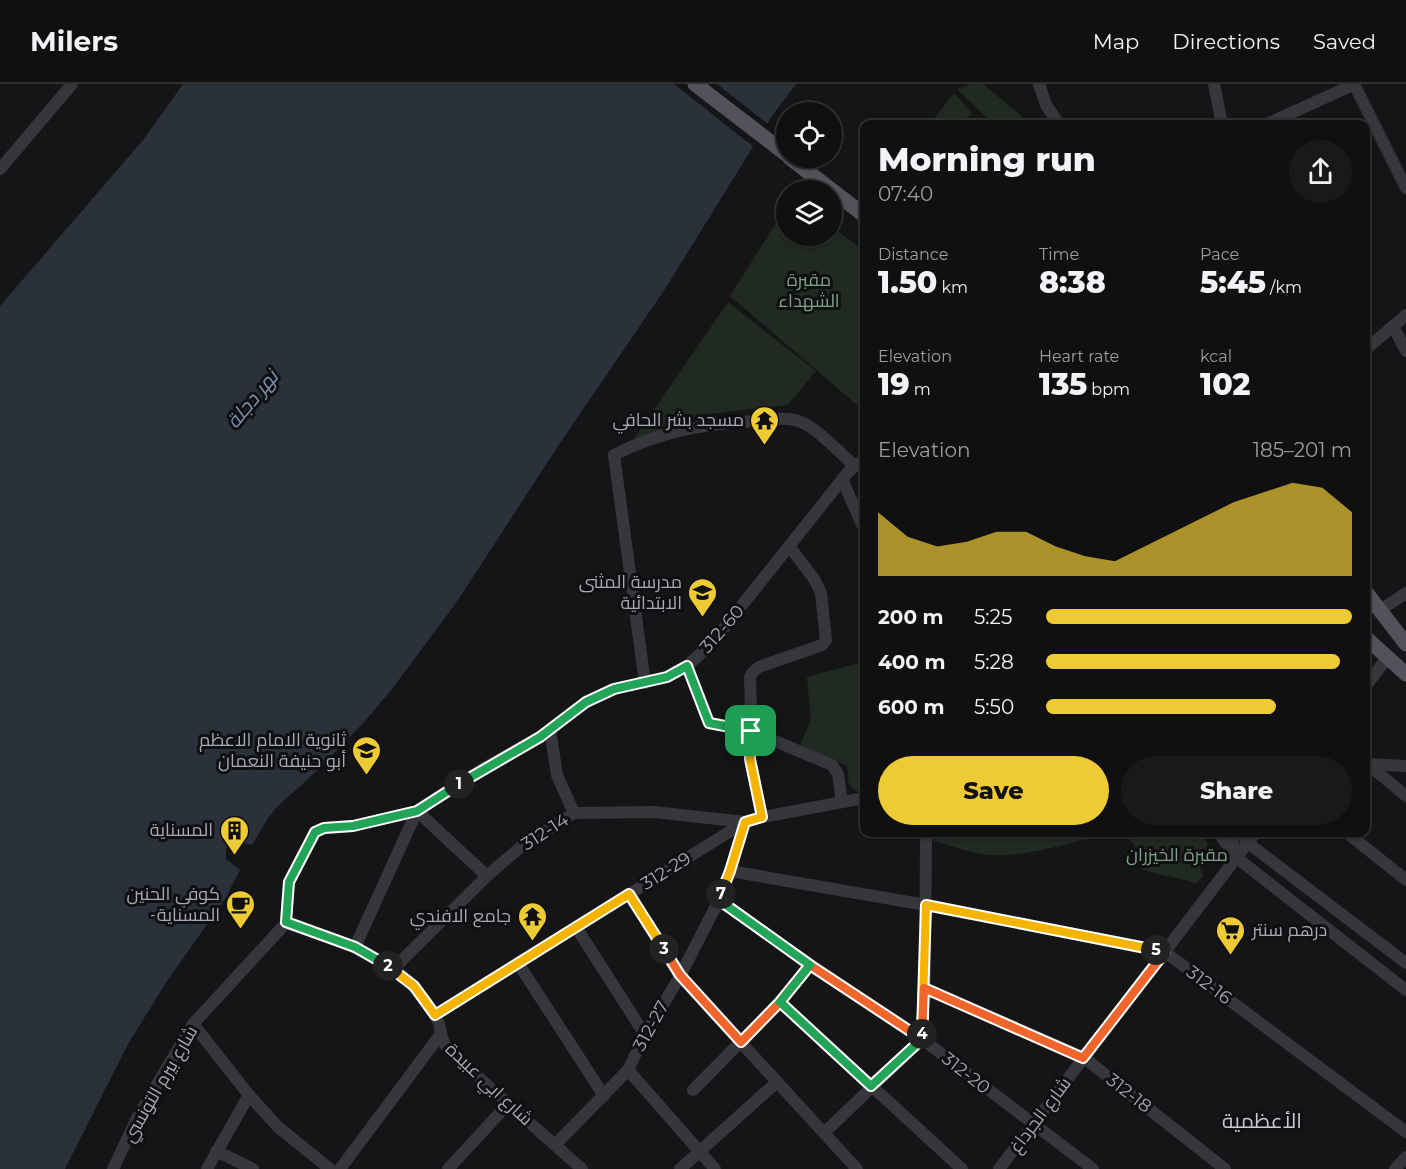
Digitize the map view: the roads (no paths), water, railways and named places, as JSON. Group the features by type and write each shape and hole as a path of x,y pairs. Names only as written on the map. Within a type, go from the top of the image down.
{"main road":[{"path":"695,84 776,146"},
{"path":"803,168 860,212"},
{"path":"1370,598 1406,644"},
{"path":"1370,644 1406,674"}],"street":[{"path":"0,169 72,84"},
{"path":"1042,84 1046,105 1056,120"},
{"path":"1214,84 1221,120"},
{"path":"1276,120 1355,84 1406,188"},
{"path":"1370,346 1406,315"},
{"path":"1392,327 1406,351"},
{"path":"645,683 614,455 651,439 690,427 789,419 810,428 859,462"},
{"name":"312-60","path":"286,922 289,882 315,832 324,828 359,825 417,811 550,730 573,710 600,695 614,689 667,677 687,666 711,644 842,479 859,462"},
{"path":"842,479 860,520"},
{"path":"762,817 750,759 750,677 759,667 822,645 826,640 821,593 814,579 790,547"},
{"path":"1379,611 1406,593"},
{"path":"1370,680 1387,658"},
{"path":"687,666 709,723 751,731 832,765 838,774 842,802"},
{"path":"550,730 557,775 574,813"},
{"path":"1370,763 1406,766"},
{"path":"1370,766 1406,795"},
{"path":"745,822 860,799"},
{"path":"355,947 417,811 488,876"},
{"name":"312-14","path":"393,969 523,844 574,813 654,812 745,822"},
{"name":"312-27","path":"555,1145 628,1070 719,900 745,822"},
{"name":"312-29","path":"435,1015 745,822"},
{"path":"824,1133 922,1039 926,837"},
{"path":"1222,837 1237,858 1406,990"},
{"path":"1231,837 1237,858"},
{"path":"1352,837 1406,879"},
{"path":"1245,838 1406,963"},
{"name":"شارع الجرداغ","path":"999,1169 1237,858 1245,838"},
{"name":"312-16","path":"730,871 926,905 1165,952 1406,1132"},
{"path":"629,894 680,975 857,1169"},
{"name":"312-20","path":"719,900 810,965 922,1039 1093,1169"},
{"name":"شارع ابي عبيدة","path":"286,922 355,947 393,969 414,986 435,1015 446,1048 582,1169"},
{"name":"شارع بيرم التونسي","path":"112,1169 138,1116 193,1024 286,922"},
{"path":"576,927 645,1035"},
{"path":"518,963 604,1096"},
{"path":"693,1089 780,1002 810,965"},
{"name":"312-18","path":"924,988 1083,1058 1225,1169"},
{"path":"780,1002 962,1169"},
{"path":"193,1024 249,1095 278,1127 330,1169"},
{"path":"340,1169 440,1035"},
{"path":"628,1070 715,1169"},
{"path":"680,1169 777,1082"},
{"path":"207,1169 249,1095"},
{"path":"448,1169 508,1104"},
{"path":"216,1151 253,1169"},
{"path":"1395,1169 1406,1157"}],"water":[{"name":"نهر دجلة","path":"183,84 796,84 782,102 776,102 776,111 665,289 560,443 458,600 392,689 321,767 277,807 252,845 239,842 226,848 226,859 240,870 225,899 167,981 128,1044 65,1169 0,1169 0,306 144,139"}],"place":[{"name":"مسجد بشر الحافي","path":"765,446"},
{"name":"مدرسة المثنى الابتدائية","path":"703,618"},
{"name":"ثانوية الامام الاعظم أبو حنيفة النعمان","path":"367,776"},
{"name":"المسناية","path":"234,856"},
{"name":"كوفي الحنين -المسناية","path":"241,930"},
{"name":"جامع الافندي","path":"532,942"},
{"name":"درهم سنتر","path":"1231,956"}],"district":[{"name":"الأعظمية","path":"1262,1121"}],"park label":[{"name":"مقبرة الشهداء","path":"809,290"},
{"name":"مقبرة الخيزران","path":"1177,855"}]}
